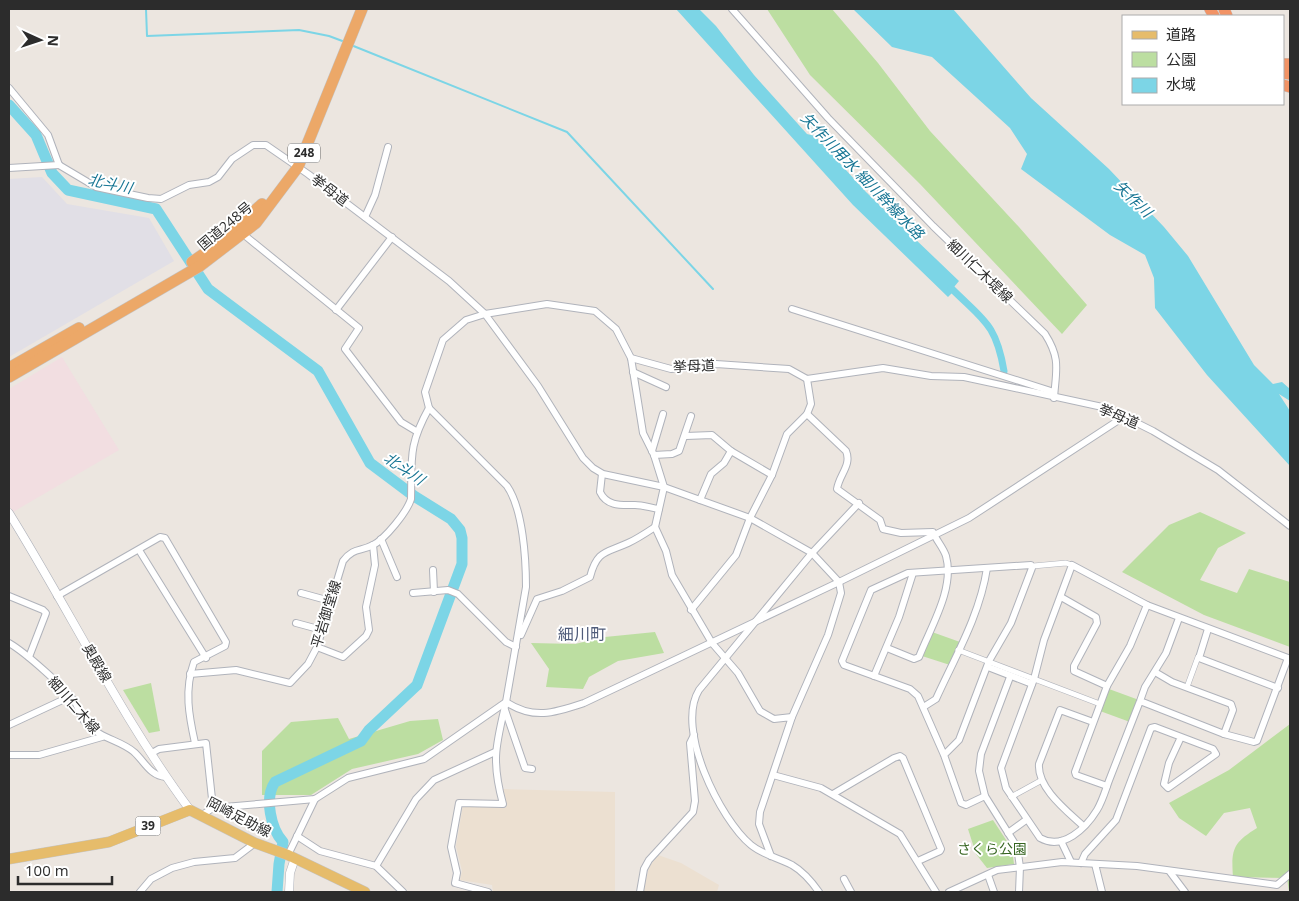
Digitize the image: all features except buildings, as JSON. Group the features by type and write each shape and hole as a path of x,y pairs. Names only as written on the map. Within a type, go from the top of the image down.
{"highway":[{"name":"国道248号","path":"198,263 254,213 295,165 354,9"},
{"name":"国道248号","path":"9,377 187,270 243,234 256,223 295,165 362,9"},
{"name":"国道248号","path":"9,368 187,270"}],"main road":[{"name":"岡崎足助線","path":"9,859 109,842 190,810 256,843 365,892"}],"street":[{"name":"細川仁木堤線","path":"732,9 828,118 933,226 1045,334 1054,348 1057,364 1054,395"},
{"path":"9,88 48,134 59,165 9,168"},
{"name":"挙母道","path":"59,165 96,187 161,199 189,185 209,182 218,177 232,159 253,145 266,145 449,281 484,314 538,386 583,458 602,474"},
{"path":"365,217 375,195 388,147"},
{"path":"243,234 359,328 345,349 401,422 416,431 429,408"},
{"path":"336,310 392,237"},
{"path":"482,891 455,883 457,873 451,847 459,803 503,804 495,777 495,752 523,610 526,574 515,501 507,486 429,408 424,392 443,340 466,320 484,314 546,304 595,311 616,329 631,358 642,433 653,453 664,487 655,527 666,551 672,575 691,610 712,642 738,673 760,711 774,719 792,717"},
{"path":"792,309 1054,395"},
{"name":"挙母道","path":"631,358 671,369 716,364 789,369 807,379 883,368 931,376 964,377 1107,408 1218,470 1290,526"},
{"path":"633,372 666,387"},
{"path":"691,610 736,555 750,518 772,475 787,434 807,414 811,404 807,379"},
{"path":"653,453 663,414"},
{"path":"807,414 846,451 849,457 837,489 880,520 883,529 901,533 932,532 946,555 947,571 944,594 919,657 914,659 887,648"},
{"path":"653,453 676,453 686,436 691,416"},
{"path":"505,705 533,714 575,706 969,518 1124,416"},
{"name":"平岩御堂線","path":"190,674 236,670 290,683 308,664 318,647 330,600 343,561 352,550 373,545 381,539 409,508 412,487 411,452 416,431"},
{"path":"686,436 712,435 731,451 772,475"},
{"path":"700,500 712,474 724,463 731,451"},
{"path":"659,509 638,505 625,507 614,504 602,496 600,492 602,474 664,487 750,518 812,553 838,582 841,593 828,635 792,717 762,803 759,819 770,856"},
{"path":"819,892 808,878 792,865 752,846 734,828 717,800 702,765 694,736 692,708 696,695 725,658 812,553 859,504"},
{"name":"奥殿線","path":"9,513 166,777 190,810"},
{"path":"516,648 536,599 562,591 590,577 593,566 602,553 628,543 655,527"},
{"path":"57,596 160,537 165,538 226,642 225,646 206,658 194,662 190,674 188,694 189,718 195,743"},
{"path":"381,539 397,577"},
{"path":"318,647 343,657 366,636 370,624 366,607 375,565 373,545"},
{"path":"139,550 206,658"},
{"path":"984,796 966,804 961,803 924,706 914,692 844,665 842,661 869,591 906,574 913,573 1066,563 1147,605 1288,658 1257,741 1252,743 1140,701"},
{"path":"944,755 959,740 989,664 1011,623 1032,566"},
{"path":"1072,566 1044,640 1033,682 1002,764 1003,782 1011,797 1026,820 1043,840 1061,841 1072,837 1097,811 1145,687 1166,653 1179,618"},
{"path":"924,706 936,699 979,603 987,568"},
{"path":"433,570 434,592"},
{"path":"874,676 887,648 913,573"},
{"path":"412,594 448,590 458,594 506,642 516,648"},
{"path":"301,593 330,600"},
{"path":"9,596 46,613 30,657"},
{"path":"1061,597 1096,617 1096,622 1074,666 1074,671 1107,686"},
{"path":"1107,786 1076,775 1074,772 1107,686 1130,646 1147,605"},
{"path":"296,623 322,630"},
{"path":"1187,687 1208,629"},
{"name":"細川仁木線","path":"9,644 30,657 74,702 84,721 102,737 134,752 152,773 166,777"},
{"path":"958,650 1033,682"},
{"path":"1198,657 1278,688"},
{"path":"989,664 1010,676 1100,704"},
{"path":"1155,672 1233,706 1224,734"},
{"path":"1010,676 980,760 980,779 984,796 1018,850 1020,867 1019,892"},
{"path":"9,725 69,697"},
{"path":"505,705 525,768 532,769"},
{"path":"202,815 213,808 315,799 348,778 424,759 505,705"},
{"path":"1083,826 1054,796 1042,780 1039,764 1060,710 1093,722"},
{"path":"1081,863 1085,854 1116,820 1150,728 1155,727 1213,749 1216,754 1168,788 1164,784 1169,764 1181,737"},
{"path":"640,892 644,870 649,860 693,812 695,801 690,743 694,736"},
{"path":"9,754 39,755 102,737"},
{"path":"152,753 159,749 204,743 206,745 213,808"},
{"path":"376,866 416,799 434,780 495,752"},
{"path":"833,794 894,758 900,756 903,758 941,849 918,860"},
{"path":"773,775 815,786 833,794 900,834 918,860 936,892"},
{"path":"1011,797 1042,780"},
{"path":"288,892 290,873 286,855 315,799"},
{"path":"1008,833 1026,820"},
{"path":"297,836 320,851 376,866 403,892"},
{"path":"1061,841 1071,862"},
{"path":"140,892 151,879 172,868 194,862 235,858 256,843"},
{"path":"949,892 1000,870 1071,862 1137,866 1170,872 1277,885 1290,874"},
{"path":"1095,864 1102,892"},
{"path":"1170,872 1185,892"},
{"path":"988,875 994,892"},
{"path":"844,879 851,892"}],"shaded area":[{"path":"42,177 67,204 149,218 174,261 9,357 9,179"},
{"path":"62,357 119,450 13,512 9,505 9,389"},
{"path":"502,789 615,792 615,892 493,892 492,885 460,880 462,871 456,846 463,805 506,808"},
{"path":"658,855 681,863 719,885 717,892 643,892 649,867"}],"green space":[{"path":"767,9 832,9 878,63 930,131 1019,227 1087,305 1062,334 920,184 810,75"},
{"path":"1200,512 1246,533 1218,548 1200,580 1237,593 1249,569 1290,582 1290,647 1204,615 1122,572 1169,525"},
{"path":"655,632 664,653 618,661 589,677 583,689 546,687 549,669 531,643 575,644 605,637"},
{"path":"932,632 960,642 950,665 922,656"},
{"path":"151,683 160,731 149,733 123,690"},
{"path":"1109,689 1139,700 1130,722 1100,711"},
{"path":"338,718 349,739 410,721 438,719 443,740 418,754 352,769 311,795 262,795 262,751 291,722"},
{"path":"1290,724 1289,892 1287,878 1233,877 1233,853 1235,848 1243,838 1257,828 1250,808 1224,813 1206,836 1179,818 1169,803 1229,770"},
{"name":"さくら公園","path":"993,820 1012,849 1014,864 987,868 976,854 968,829"}],"water":[{"name":"矢作川用水 細川幹線水路","path":"676,9 699,9 716,26 754,75 807,134 815,136 866,192 959,281 954,287 959,292 955,296 952,293 948,297 853,205"},
{"name":"矢作川","path":"853,9 953,9 1031,98 1109,169 1164,227 1188,256 1254,365 1273,384 1282,382 1290,389 1290,401 1279,394 1290,411 1290,466 1207,375 1155,308 1154,278 1145,255 1110,235 1021,169 1027,154 1010,128 932,57 892,47"}],"waterway":[{"path":"146,9 147,36 299,30 329,36 345,42"},
{"path":"351,45 567,132 713,289"},
{"name":"北斗川","path":"9,105 36,135 52,173 68,190 156,209 208,289 318,371 370,463 414,496 451,519 460,530 462,538 462,564 417,685 369,730 361,741 275,782 270,796 270,813 275,829 283,842 277,892"},
{"name":"矢作川用水 細川幹線水路","path":"951,288 980,316 992,332 997,342 1004,371"}],"district":[{"name":"細川町","path":"582,634"}]}
